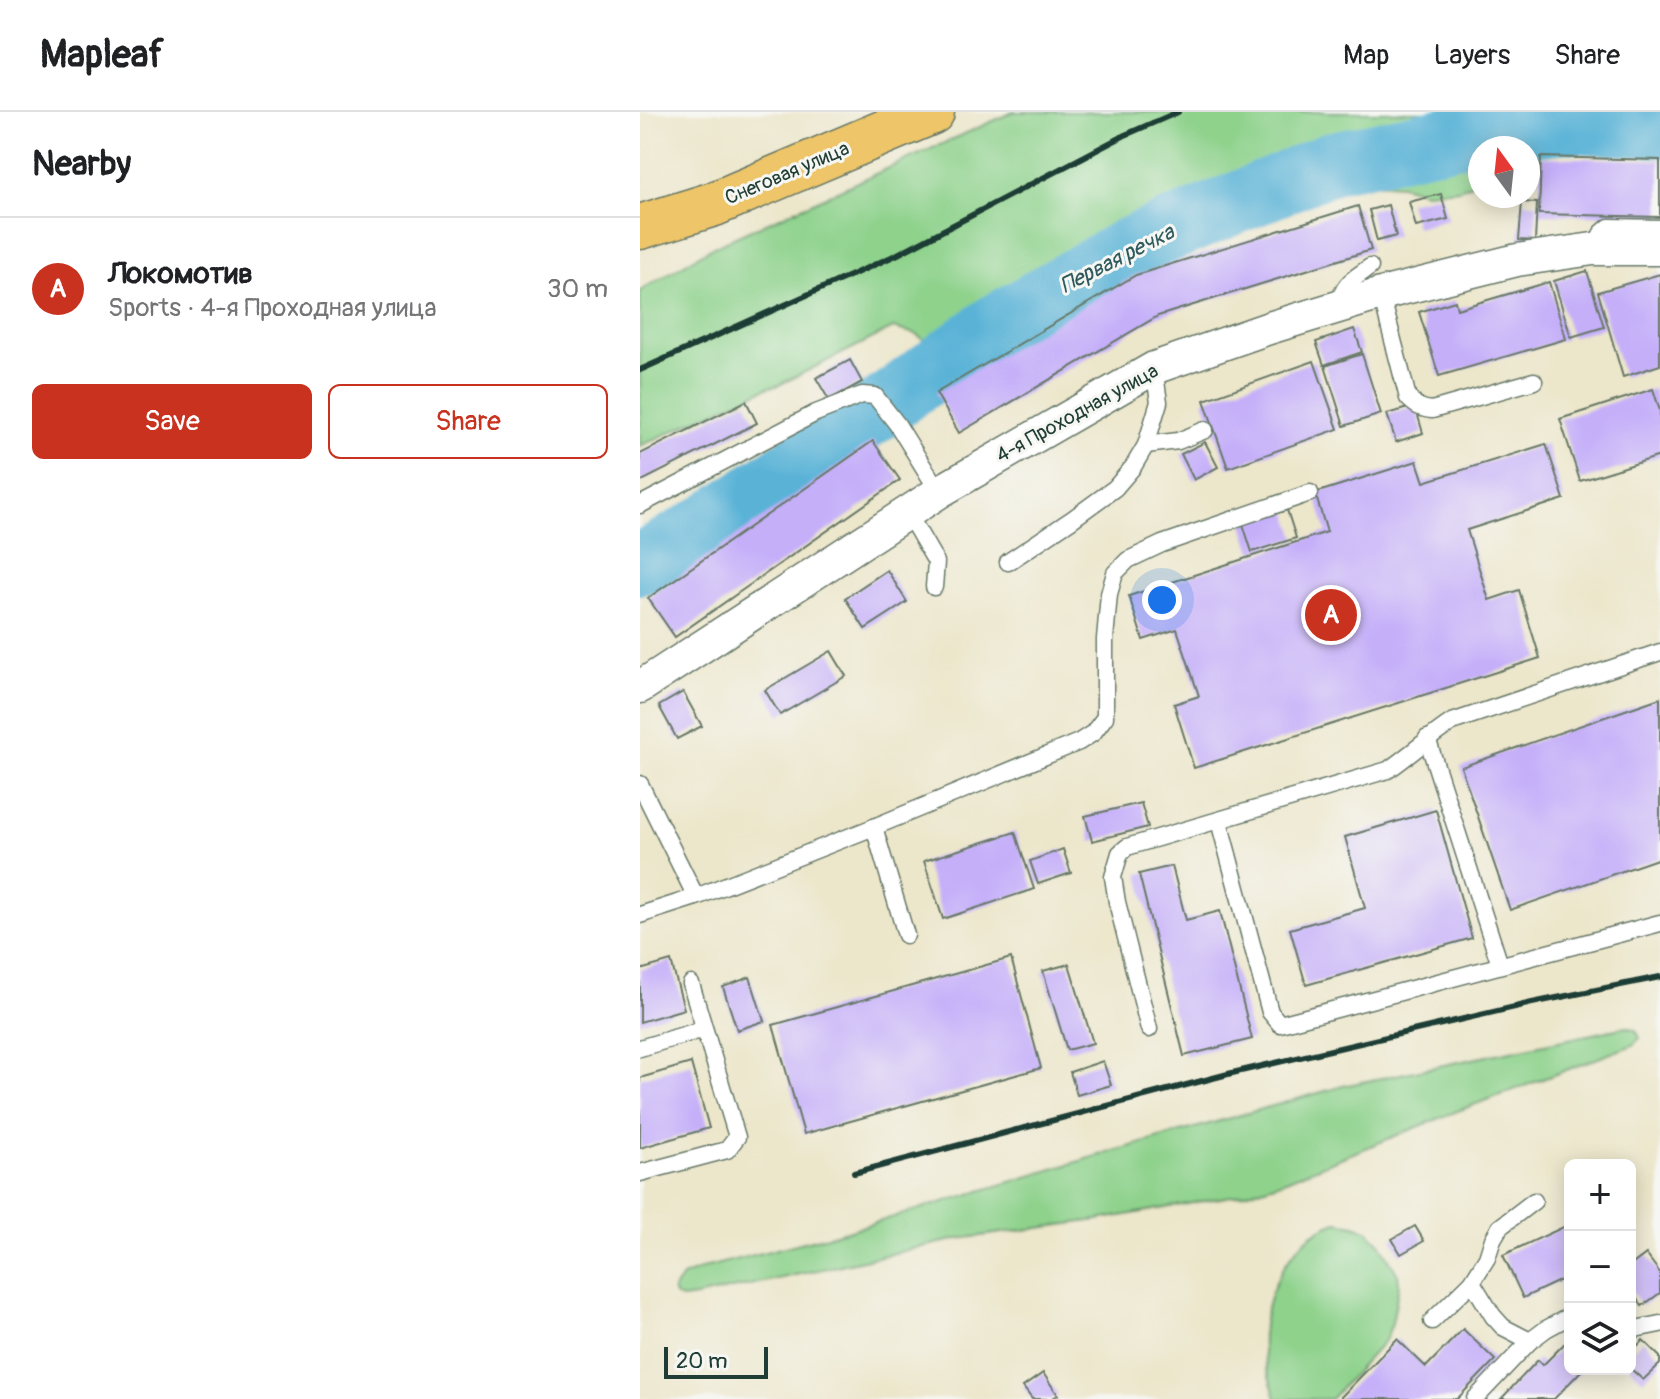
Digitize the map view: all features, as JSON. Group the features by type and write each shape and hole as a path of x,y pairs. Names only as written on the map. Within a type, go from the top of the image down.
{"main road":[{"name":"Снеговая улица","path":"640,227 714,204 932,112"}],"street":[{"name":"4-я Проходная улица","path":"640,687 939,492 1154,368 1339,307 1376,281 1593,249 1660,249"}],"lane":[{"path":"1593,249 1609,227 1660,228"},
{"path":"1376,281 1408,398 1422,410 1432,410 1534,381"},
{"path":"1008,562 1115,488 1133,467 1146,445 1159,402 1154,368"},
{"path":"640,505 816,413 862,395 875,396 897,424 939,492"},
{"path":"1146,445 1178,441 1205,430"},
{"path":"640,915 696,897 874,827 1079,742 1093,733 1105,717 1105,639 1109,594 1115,573 1128,560 1162,544 1310,493"},
{"path":"907,512 936,562 934,587"},
{"path":"1149,1029 1113,877 1120,853 1127,847 1388,770 1452,722 1660,652"},
{"path":"1427,738 1500,965"},
{"path":"640,784 696,897"},
{"path":"1219,821 1270,1012 1280,1024 1660,923"},
{"path":"874,827 906,935"},
{"path":"640,1173 727,1150 737,1137 691,984"},
{"path":"640,1048 704,1029"},
{"path":"1432,1321 1472,1282 1487,1258 1500,1227 1534,1201"},
{"path":"1472,1282 1503,1327 1530,1341"},
{"path":"1475,1399 1530,1341 1564,1319"},
{"path":"1636,1329 1660,1324"}],"green space":[{"path":"1013,112 1583,112 1528,136 1468,136 1468,186 1459,189 1425,192 1401,185 1371,183 1126,263 971,358 953,362 916,334 893,328 777,386 640,446 640,291 711,248"},
{"path":"1626,1027 1636,1030 1640,1038 1633,1045 1243,1194 1098,1220 958,1239 696,1297 682,1299 676,1297 673,1290 682,1277 707,1267 847,1231 1343,1086"},
{"path":"1337,1222 1367,1230 1380,1243 1398,1275 1392,1323 1386,1339 1331,1399 1276,1399 1263,1350 1263,1331 1272,1292 1280,1274 1304,1242 1319,1230"}],"building":[{"path":"1541,157 1660,160 1660,217 1539,214"},
{"path":"1441,194 1448,219 1416,227 1409,202"},
{"path":"1388,205 1396,236 1377,241 1369,210"},
{"path":"1358,206 1371,250 1158,316 959,433 936,393 1136,275"},
{"path":"1522,208 1537,208 1535,241 1519,240"},
{"path":"1587,271 1604,327 1571,337 1554,281"},
{"path":"1660,274 1660,365 1623,377 1598,292"},
{"path":"1549,282 1566,339 1439,376 1419,312 1455,301 1457,309"},
{"path":"1354,329 1362,352 1324,365 1316,342"},
{"path":"1362,354 1381,414 1344,426 1325,366"},
{"path":"850,360 862,382 829,400 816,378"},
{"path":"1314,361 1338,429 1228,468 1204,400"},
{"path":"1653,389 1660,411 1660,456 1580,481 1560,419"},
{"path":"746,401 757,423 640,482 640,454"},
{"path":"1415,406 1423,433 1396,442 1387,414"},
{"path":"873,441 900,480 675,637 648,598"},
{"path":"1205,442 1218,467 1194,480 1181,454"},
{"path":"1546,444 1564,499 1467,530 1489,600 1519,590 1540,658 1194,768 1174,704 1199,696 1177,629 1143,640 1129,596 1327,532 1315,493 1417,461 1424,482"},
{"path":"1287,510 1296,538 1252,552 1243,524"},
{"path":"887,570 907,602 865,629 845,598"},
{"path":"831,651 846,676 780,715 765,690"},
{"path":"683,692 702,726 677,739 659,706"},
{"path":"1660,698 1660,858 1510,910 1461,767"},
{"path":"1141,803 1148,827 1092,841 1085,816"},
{"path":"1436,810 1472,938 1306,985 1290,929 1365,908 1345,837"},
{"path":"1015,832 1034,889 943,919 924,861"},
{"path":"1063,849 1071,873 1038,884 1030,861"},
{"path":"1172,866 1186,920 1220,911 1252,1039 1184,1056 1139,874"},
{"path":"1011,958 1041,1068 804,1134 773,1025"},
{"path":"671,961 684,1009 640,1022 640,970"},
{"path":"1069,964 1093,1043 1067,1050 1043,971"},
{"path":"750,977 764,1021 737,1030 723,987"},
{"path":"1103,1061 1111,1085 1077,1095 1070,1072"},
{"path":"691,1063 709,1128 640,1148 640,1078"},
{"path":"1415,1226 1424,1241 1401,1254 1392,1239"},
{"path":"1564,1227 1564,1279 1523,1298 1503,1255"},
{"path":"1646,1254 1660,1273 1660,1293 1642,1306 1636,1298 1636,1262"},
{"path":"1463,1329 1495,1360 1457,1399 1339,1399 1397,1339 1426,1367"},
{"path":"1643,1340 1660,1357 1660,1364 1643,1380 1636,1374 1636,1347"},
{"path":"1564,1344 1564,1375 1577,1375 1554,1399 1501,1399 1538,1360 1543,1365"},
{"path":"1043,1373 1058,1395 1051,1399 1032,1399 1023,1387"}],"waterway":[{"name":"Первая речка","path":"640,564 709,524 884,406 996,325 1129,248 1334,162 1465,134 1566,122 1660,127"}],"railway":[{"path":"640,370 896,255 1125,135 1178,112"},
{"path":"854,1173 1228,1074 1532,1003 1660,977"}],"place":[{"name":"Локомотив","path":"1331,615"}]}
